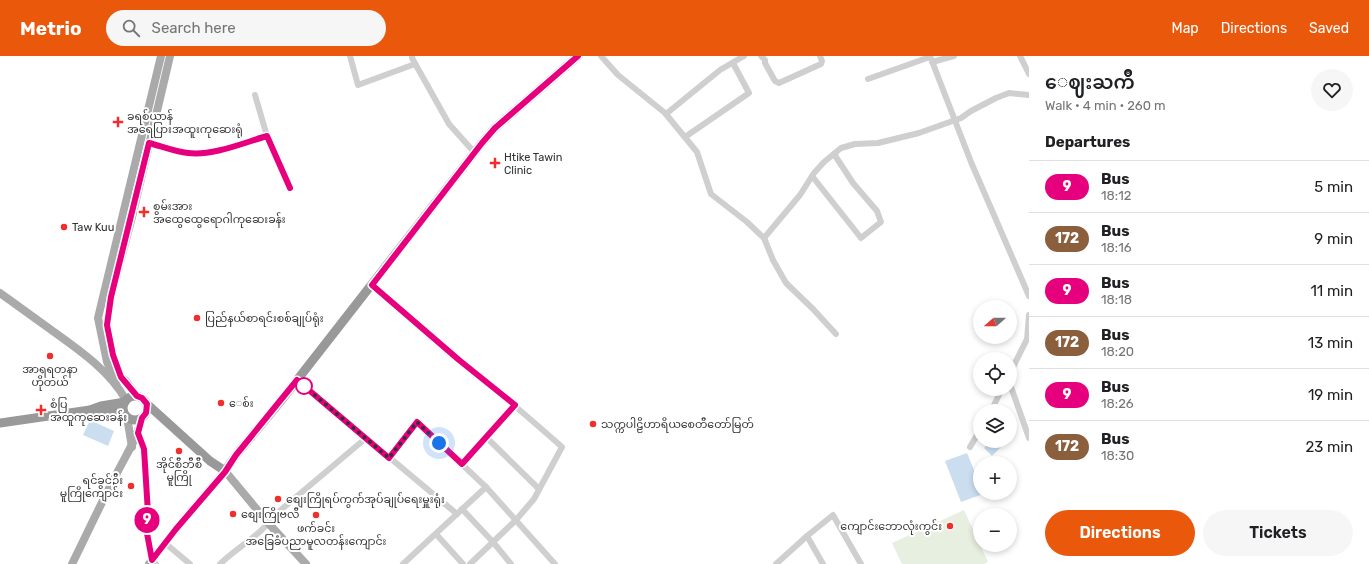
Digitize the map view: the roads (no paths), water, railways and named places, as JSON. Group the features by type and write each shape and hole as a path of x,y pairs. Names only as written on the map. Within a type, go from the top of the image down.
{"highway":[{"path":"0,424 90,410 125,401 131,397 137,396 142,398 210,461 225,472 236,455 372,285 474,152 495,128 578,56"},
{"path":"125,401 125,415"},
{"path":"143,418 147,409 147,404"},
{"path":"90,410 125,415 132,420 143,418 167,422"}],"main road":[{"path":"137,396 121,377 108,348 98,318 161,56"},
{"path":"125,401 111,371 107,325 111,297 171,56"},
{"path":"0,293 72,344 91,360 117,386"},
{"path":"91,360 108,348"},
{"path":"91,360 121,377"},
{"path":"125,415 132,448"},
{"path":"72,564 117,472 132,448 143,418"},
{"path":"153,563 165,543 225,472 269,524 306,564"}],"street":[{"path":"350,56 358,85 416,64"},
{"path":"412,56 449,124 474,152"},
{"path":"601,56 618,75 666,114 697,152 712,194 748,222 764,238 773,260 786,283 836,334"},
{"path":"666,114 720,70 744,56"},
{"path":"772,56 763,58 776,81 779,83 821,64 822,61 820,56"},
{"path":"868,79 930,58 954,56"},
{"path":"1020,56 1029,74"},
{"path":"930,58 970,162 1029,296"},
{"path":"685,137 749,93 733,63"},
{"path":"764,238 800,195 812,176 824,162 841,148 856,144 878,143 919,133 961,118 971,111 1002,95 1012,92 1029,95"},
{"path":"255,95 267,136 290,188"},
{"path":"149,143 187,153 198,153 213,152 267,136"},
{"path":"812,176 861,238 881,222 877,211 853,183 834,154"},
{"path":"372,285 459,360 515,405 562,447 534,499 516,520 470,564"},
{"path":"1017,360 1028,340 1029,315"},
{"path":"297,380 389,458 459,512 493,542 511,564"},
{"path":"1014,396 1029,438"},
{"path":"462,464 515,405"},
{"path":"389,458 417,422 486,487 555,564"},
{"path":"138,433 144,449 148,513 146,528 153,563"},
{"path":"486,437 539,489"},
{"path":"220,564 254,537 269,524 276,514 366,438"},
{"path":"970,447 973,442"},
{"path":"403,564 486,487"},
{"path":"779,563 807,536 833,515 861,564"},
{"path":"436,534 464,564"},
{"path":"807,536 823,564"},
{"path":"165,543 190,564"},
{"path":"409,558 415,564"}],"water":[{"path":"90,420 114,431 108,446 83,435"},
{"path":"984,448 1000,448 992,456"},
{"path":"967,453 973,468 973,498 961,502 945,461"}],"place":[{"name":"ခရစ်ယာန် အရေပြားအထူးကုဆေးရုံ","path":"118,122"},
{"name":"Htike Tawin Clinic","path":"495,163"},
{"name":"စွမ်းအား အထွေထွေရောဂါကုဆေးခန်း","path":"144,212"},
{"name":"Taw Kuu","path":"64,227"},
{"name":"ပြည်နယ်စာရင်းစစ်ချုပ်ရုံး","path":"197,318"},
{"name":"အာရှရတနာ ဟိုတယ်","path":"50,356"},
{"name":"ေစ်း","path":"221,403"},
{"name":"စံပြ အထူကုဆေးခန်း","path":"41,410"},
{"name":"သက္ကပါဠိဟာရိယစေတီတော်မြတ်","path":"593,424"},
{"name":"အိုင်စီဘီစီ မူကြို","path":"179,451"},
{"name":"ရင်ခွင်ဦး မူကြိုကျောင်း","path":"131,486"},
{"name":"စျေးကြိုရပ်ကွက်အုပ်ချုပ်ရေးမှူးရုံး","path":"278,499"},
{"name":"စျေးကြိုဗလီ","path":"233,514"},
{"name":"ဖက်ခင်း အခြေခံပညာမူလတန်းကျောင်း","path":"316,515"},
{"name":"ကျောင်းဘောလုံးကွင်း","path":"950,526"}]}
